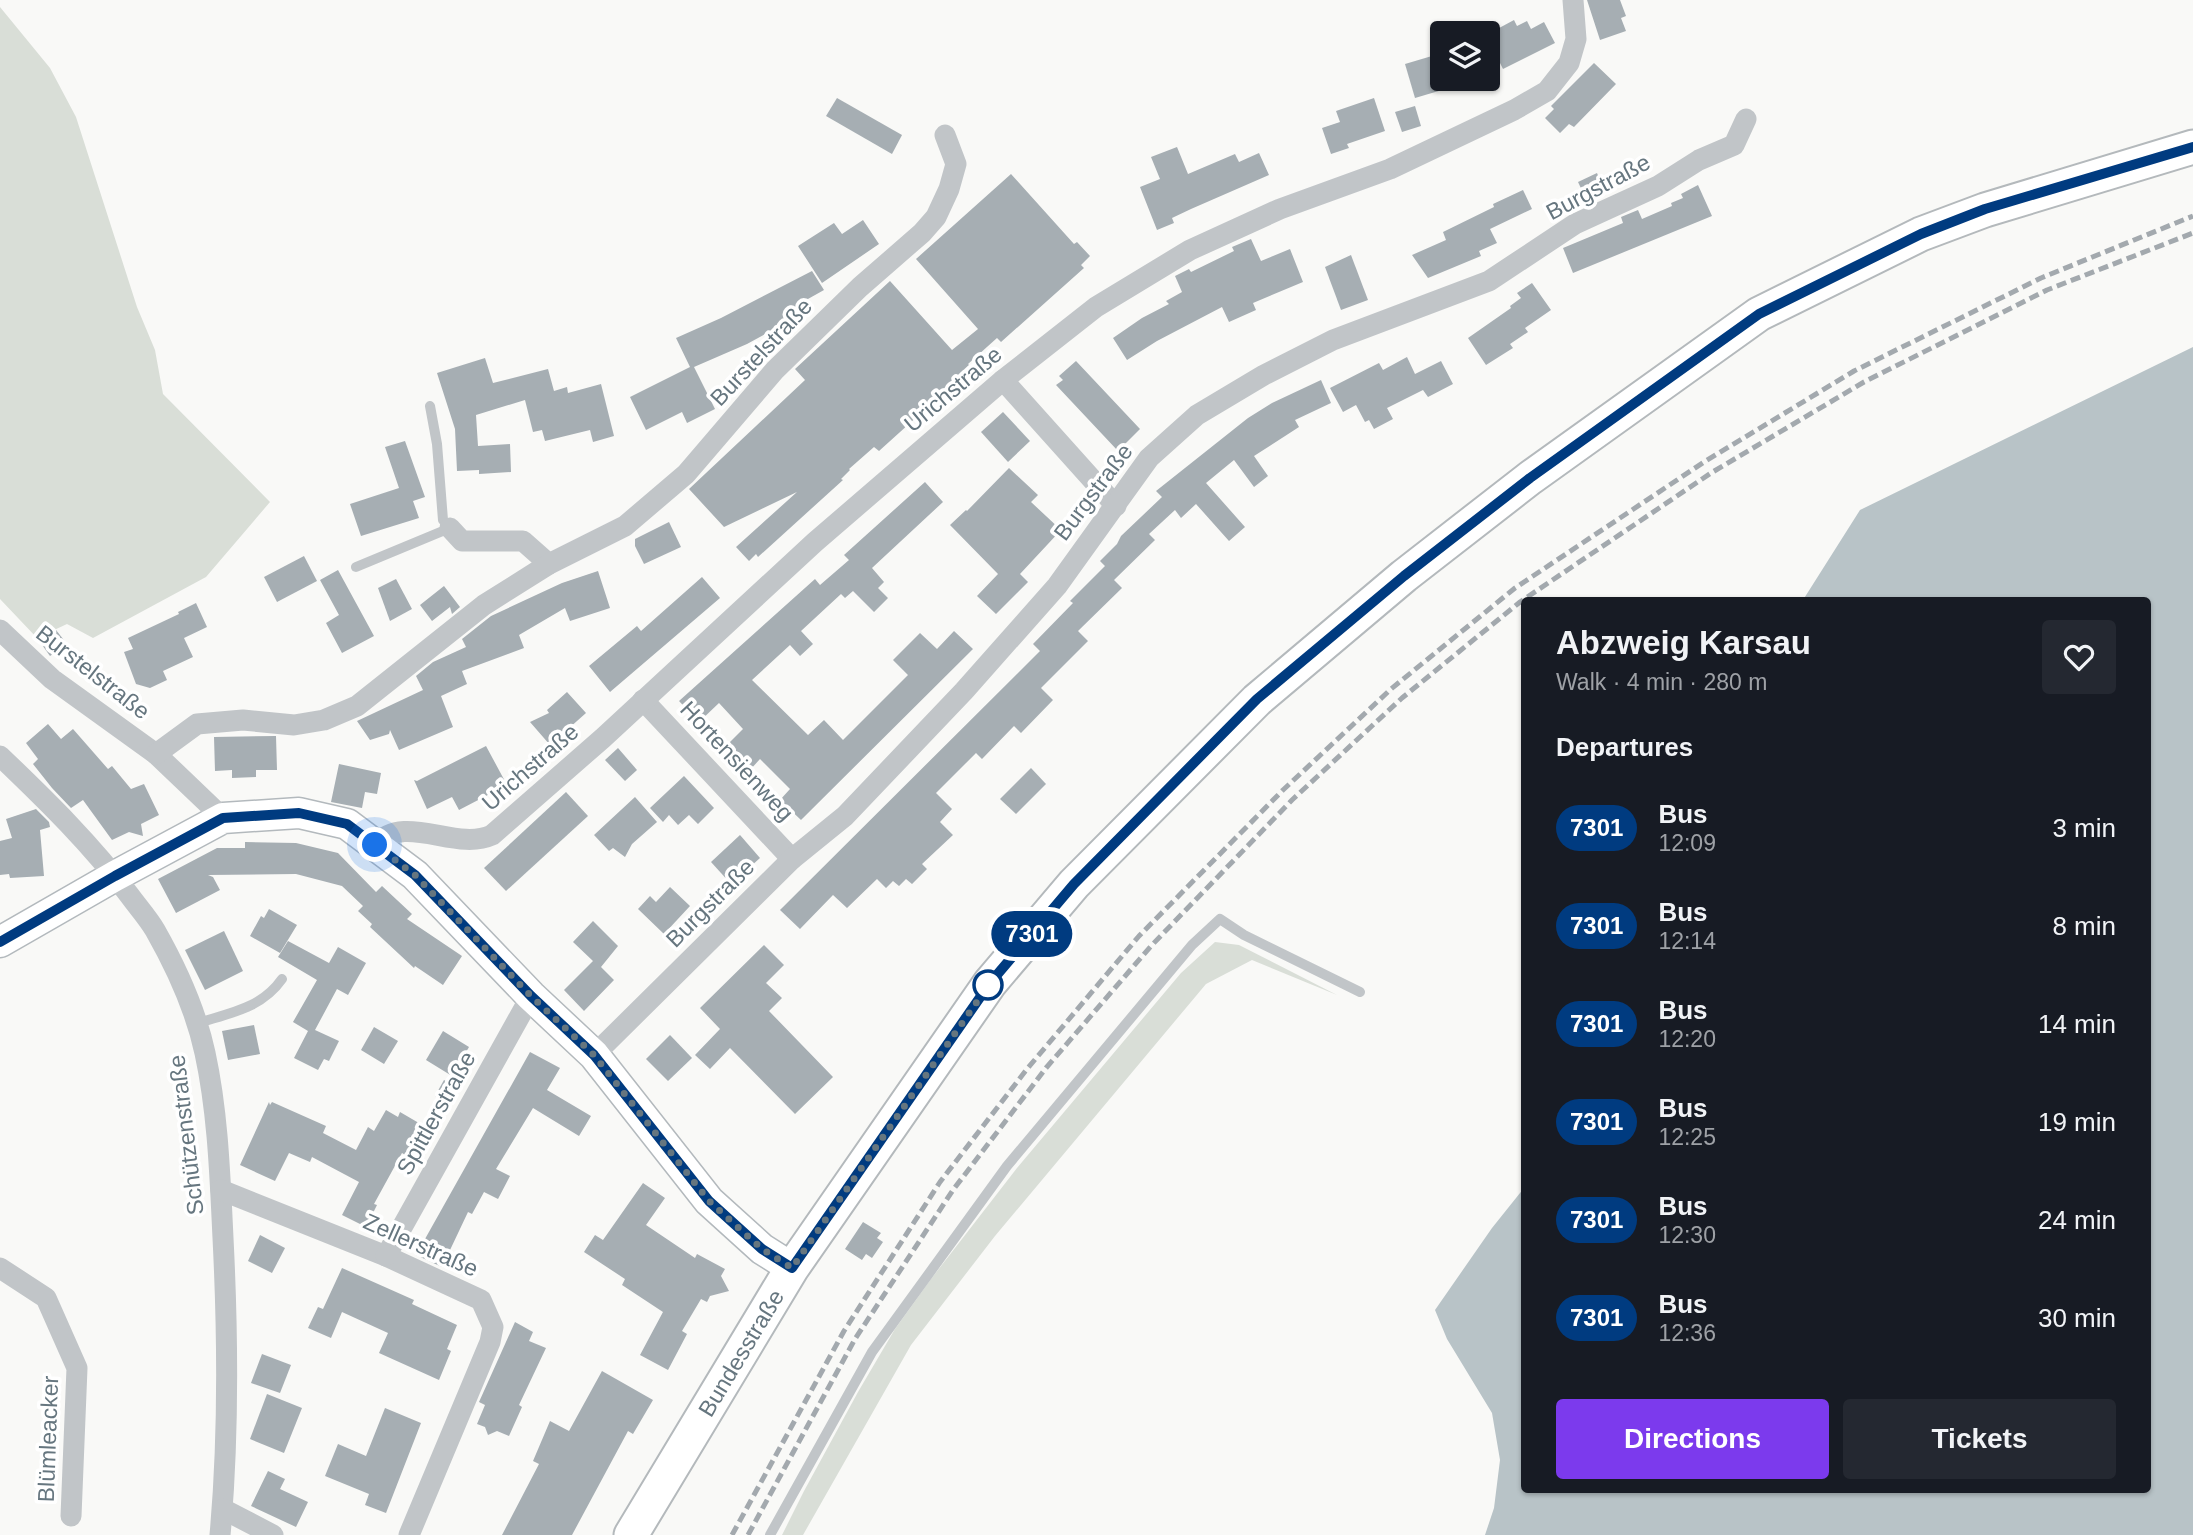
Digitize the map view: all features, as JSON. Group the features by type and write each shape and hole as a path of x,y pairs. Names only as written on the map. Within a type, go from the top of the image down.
{"main road":[{"name":"Bundesstraße","path":"631,1535 792,1268 990,983 1074,884 1257,699 1404,576 1530,478 1759,314 1864,262 1985,209 2193,147"}],"street":[{"name":"Urichstraße","path":"375,845 382,837 404,832 463,839 484,839 492,835 603,738 815,542 1003,380 1096,307 1190,250 1280,209 1390,169 1514,110 1547,91 1569,63 1576,39 1573,0"},
{"name":"Burgstraße","path":"594,1055 792,859 845,816 964,691 1057,586 1149,458 1197,415 1264,375 1333,341 1489,281 1531,256 1575,224 1658,186 1699,160 1734,145 1746,120"},
{"name":"Burstelstraße","path":"156,754 197,724 243,720 294,725 324,720 357,706 484,605 549,564 625,526 686,474 775,370 936,217 949,189 956,164 946,135"},
{"path":"1003,380 1116,506"},
{"path":"450,528 462,541 523,541 549,564"},
{"name":"Burstelstraße","path":"0,630 52,679 156,754 223,818"},
{"name":"Hortensienweg","path":"643,700 792,859"},
{"name":"Schützenstraße","path":"0,756 51,805 115,876 154,929 185,992 205,1052 221,1189 228,1351 228,1421 220,1535"},
{"path":"0,942 223,818 299,813 347,824 415,875 531,996 594,1055 709,1201 762,1249 792,1268"},
{"name":"Spittlerstraße","path":"386,1256 531,996"},
{"name":"Zellerstraße","path":"221,1189 386,1256 481,1300 493,1327 490,1342 410,1535"},
{"name":"Blümleacker","path":"0,1268 46,1298 77,1368 71,1516"},
{"path":"223,1509 273,1535"}],"lane":[{"path":"356,567 450,528 443,520 437,444 430,406"},
{"path":"770,1535 872,1352 999,1177 1183,956 1220,919 1244,935 1360,992"},
{"path":"195,1024 249,1007 271,994 282,979"}],"shaded area":[{"path":"0,7 50,68 76,117 137,307 155,350 163,394 270,502 206,577 93,638 67,624 37,638 0,599"},
{"path":"2193,347 2193,1535 1485,1535 1494,1508 1500,1460 1492,1413 1447,1339 1435,1310 1492,1228 1521,1192 1521,1493 2151,1493 2151,597 1805,597 1860,510"},
{"path":"1215,942 1239,945 1337,995 1252,960 1206,984 995,1236 911,1345 803,1535 782,1535 858,1392 895,1329 931,1279 1017,1168 1181,973"}],"building":[{"path":"1587,0 1620,0 1626,16 1621,18 1626,31 1600,40"},
{"path":"1514,20 1517,26 1527,21 1531,29 1544,22 1555,43 1503,69 1500,63 1500,28"},
{"path":"1430,57 1430,91 1439,91 1415,98 1405,64"},
{"path":"1594,63 1616,84 1574,127 1569,124 1560,133 1545,118 1554,109 1551,106"},
{"path":"837,98 902,135 892,154 826,116"},
{"path":"1374,98 1385,131 1347,144 1349,148 1331,154 1322,128 1340,122 1336,111"},
{"path":"1415,106 1421,126 1402,132 1395,112"},
{"path":"1177,147 1188,174 1235,154 1239,162 1259,153 1269,175 1172,218 1174,223 1157,230 1140,187 1160,179 1151,157"},
{"path":"1597,173 1605,193 1587,201 1578,182"},
{"path":"1011,174 1074,244 1077,242 1090,256 1081,265 1084,268 1001,342 997,338 968,364 960,373 963,376 879,451 874,447 849,469 841,479 843,480 758,557 756,554 749,561 736,547 797,492 724,527 689,489 805,380 795,369 890,281 952,350 978,329 916,259"},
{"path":"1698,185 1712,216 1573,273 1563,248 1623,223 1621,217 1638,210 1642,219 1672,206 1671,203 1683,198 1681,194"},
{"path":"1523,190 1532,209 1490,229 1497,243 1479,251 1481,256 1428,278 1412,255 1446,240 1443,232"},
{"path":"863,220 879,244 822,283 798,246 834,223 842,234"},
{"path":"1251,239 1261,261 1290,249 1303,282 1253,303 1256,310 1229,322 1222,307 1127,360 1113,338 1169,304 1166,301 1182,292 1175,276 1189,269 1191,272 1234,251 1232,247"},
{"path":"1351,255 1368,300 1341,310 1325,267"},
{"path":"812,271 824,290 799,304 804,313 747,344 694,367 715,409 687,423 682,412 646,430 630,397 690,367 676,338"},
{"path":"1532,283 1551,310 1525,328 1528,332 1510,344 1513,348 1486,365 1468,338 1511,308 1510,306 1521,298 1517,293"},
{"path":"1407,357 1415,374 1441,361 1453,384 1428,397 1423,390 1387,408 1393,419 1374,429 1369,420 1365,422 1356,405 1343,412 1330,388 1379,363 1383,370"},
{"path":"485,358 493,383 548,369 554,391 567,387 568,393 601,384 614,436 593,442 590,430 545,441 542,430 533,432 525,400 476,415 478,446 510,444 511,472 479,474 479,470 457,471 455,429 437,373"},
{"path":"1076,361 1140,429 1118,451 1056,385 1063,380 1059,376"},
{"path":"1321,380 1331,403 1295,420 1299,427 1254,456 1268,476 1254,487 1234,460 1206,483 1245,527 1229,541 1196,504 1181,518 1175,510 1149,534 1155,540 1114,580 1122,588 1078,631 1088,641 1041,688 1053,700 1021,733 1014,726 982,759 976,753 936,793 952,809 940,822 953,835 922,864 927,869 912,884 906,879 899,886 893,881 886,888 877,879 847,908 833,895 800,929 780,910 1040,651 1033,644 1105,566 1100,561 1121,536 1162,497 1156,491 1248,418 1272,403"},
{"path":"1003,412 1030,441 1008,462 981,432"},
{"path":"405,441 425,497 413,501 419,518 361,536 350,504 399,488 385,447"},
{"path":"1009,468 1038,495 1031,502 1061,530 1020,574 1028,582 996,614 977,596 998,574 950,525"},
{"path":"925,482 943,502 872,568 884,582 878,588 888,598 874,612 853,591 845,598 841,594 801,631 813,644 800,656 790,645 752,680 808,735 824,720 843,740 908,675 893,660 920,633 937,649 954,631 973,649 801,820 780,800 790,789 760,759 750,770 726,746 743,729 719,703 699,722 679,701 815,579 820,585 849,560 844,555"},
{"path":"669,522 681,547 644,564 635,546 635,539"},
{"path":"304,556 317,581 277,602 264,577"},
{"path":"338,570 374,636 342,653 326,623 339,615 320,580"},
{"path":"598,571 610,608 570,621 565,608 519,635 524,648 462,671 467,684 441,696 453,727 399,750 390,730 389,734 370,740 357,721 423,690 416,676 433,662 466,647 462,639 491,616 562,583"},
{"path":"702,577 720,598 610,692 589,666 637,626 641,631"},
{"path":"396,579 412,609 390,621 378,588"},
{"path":"444,586 460,607 452,614 450,607 432,621 420,605"},
{"path":"196,603 207,627 184,638 193,657 163,671 167,680 150,688 136,684 124,652 133,649 128,638"},
{"path":"56,630 67,644 50,656 40,642"},
{"path":"567,692 586,713 550,745 530,722 549,713 547,710"},
{"path":"48,724 61,739 73,729 108,769 112,766 131,789 144,784 159,815 141,824 143,836 129,832 112,840 83,800 71,808 52,788 33,764 38,759 26,743"},
{"path":"276,736 277,770 256,770 256,777 232,778 232,770 215,771 214,737"},
{"path":"486,746 507,785 459,810 452,797 427,809 414,780 417,781"},
{"path":"618,748 637,770 625,781 605,760"},
{"path":"339,764 381,773 377,794 365,792 362,808 331,802"},
{"path":"1031,768 1046,784 1016,814 1000,799"},
{"path":"684,776 714,808 698,824 689,815 678,825 669,815 663,822 650,808"},
{"path":"566,792 588,816 506,891 484,868"},
{"path":"635,797 657,822 632,844 625,857 613,848 609,851 594,835"},
{"path":"36,809 49,822 50,827 40,830 44,876 10,878 9,874 0,875 0,841 12,838 6,819"},
{"path":"740,835 760,858 731,884 711,862"},
{"path":"245,842 296,843 338,853 376,892 382,886 412,914 407,919 462,956 443,985 415,966 414,968 370,927 372,924 358,911 363,906 342,886 296,874 208,875 213,877 220,890 176,913 158,879 217,848 245,848"},
{"path":"670,887 690,906 664,934 638,909 650,896 656,902"},
{"path":"269,909 297,925 280,953 250,936 261,916 264,918"},
{"path":"593,921 618,946 601,967 614,980 584,1011 564,990 593,961 573,942"},
{"path":"224,931 243,971 205,990 185,950"},
{"path":"288,941 329,963 338,947 366,963 348,995 337,989 315,1030 339,1041 329,1061 324,1059 318,1070 294,1058 308,1031 293,1022 317,980 278,957"},
{"path":"764,945 784,965 766,983 782,998 769,1011 833,1077 795,1114 730,1048 710,1069 695,1055 720,1029 700,1008"},
{"path":"254,1025 260,1054 228,1060 222,1031"},
{"path":"374,1027 398,1041 384,1064 361,1050"},
{"path":"443,1031 469,1047 452,1076 426,1060"},
{"path":"670,1035 692,1058 668,1081 646,1059"},
{"path":"530,1052 560,1068 547,1090 591,1116 579,1136 533,1108 496,1169 510,1176 498,1199 484,1192 472,1214 468,1212 442,1267 416,1255"},
{"path":"444,1080 460,1089 451,1105 435,1096"},
{"path":"269,1102 270,1105 272,1102 326,1126 323,1133 356,1150 368,1127 374,1131 386,1110 398,1117 400,1112 424,1126 407,1156 402,1153 374,1204 377,1205 366,1227 342,1215 359,1182 312,1157 310,1162 289,1153 275,1181 240,1165"},
{"path":"643,1183 665,1198 646,1225 695,1258 697,1254 725,1269 721,1276 729,1291 710,1296 707,1302 701,1299 682,1331 687,1334 668,1370 640,1355 663,1312 622,1285 625,1279 584,1252 595,1235 603,1240"},
{"path":"863,1222 881,1233 877,1238 883,1242 872,1258 866,1254 862,1260 845,1249"},
{"path":"260,1235 285,1248 272,1273 248,1261"},
{"path":"342,1268 414,1300 412,1304 457,1325 447,1349 451,1351 439,1380 379,1353 388,1333 342,1312 331,1338 308,1328 318,1307 323,1309"},
{"path":"515,1322 533,1332 529,1341 546,1348 519,1405 522,1407 509,1436 497,1431 488,1435 485,1427 477,1424 485,1405 479,1402"},
{"path":"262,1354 291,1365 280,1393 251,1383"},
{"path":"602,1371 653,1400 633,1434 628,1431 572,1535 502,1535 539,1464 533,1461 550,1421 569,1431"},
{"path":"267,1394 302,1408 284,1453 250,1439"},
{"path":"385,1408 421,1423 386,1513 365,1505 369,1494 325,1476 338,1444 366,1456"},
{"path":"268,1471 285,1479 280,1489 308,1502 296,1527 251,1506"}],"railway":[{"path":"732,1535 844,1331 940,1182 1027,1069 1139,936 1283,790 1391,689 1515,588 1704,462 1854,371 2041,278 2193,216"},
{"path":"1527,597 1711,473 1864,382 2047,290 2193,233"},
{"path":"748,1535 855,1339 953,1190 1046,1068 1151,946 1292,800 1402,698 1521,601"}],"bus line":[{"name":"7301","path":"0,942 191,833 223,818 299,813 347,824 415,875 531,996 594,1055 709,1201 762,1249 792,1268 990,983 1074,884 1257,699 1404,576 1530,478 1759,314 1921,234 1985,209 2193,147"}],"route":[{"path":"375,845 415,875 531,996 594,1055 709,1201 762,1249 792,1268 990,983 988,985"}]}
